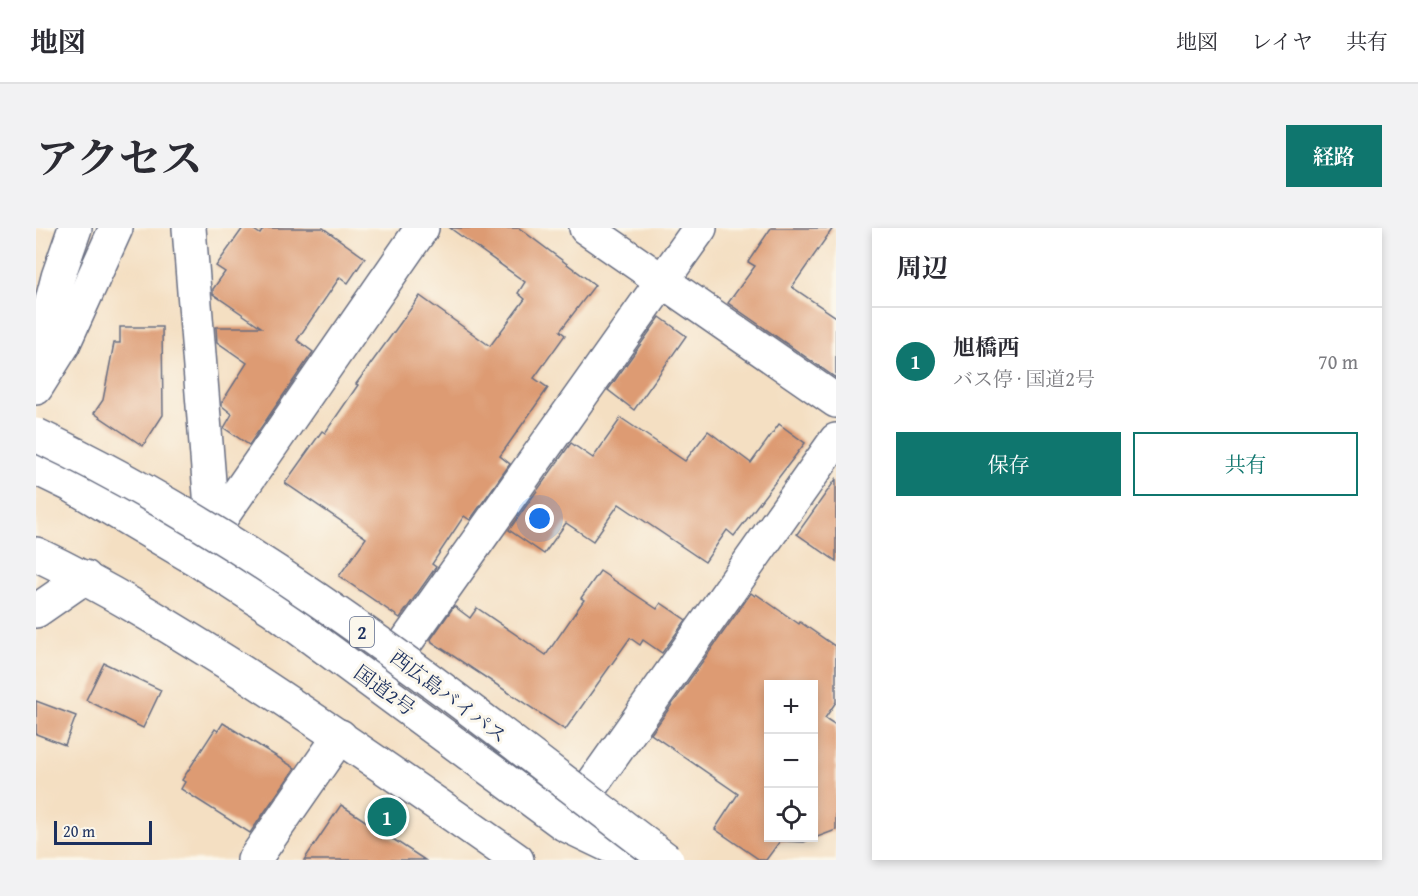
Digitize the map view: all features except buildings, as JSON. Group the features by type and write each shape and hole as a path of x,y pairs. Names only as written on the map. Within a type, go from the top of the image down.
{"main road":[{"path":"36,363 58,277 75,228"},
{"path":"36,388 63,345 116,228"},
{"path":"189,228 211,507 194,558"},
{"path":"194,558 422,228"},
{"path":"586,228 836,401"},
{"path":"376,684 700,228"},
{"name":"西広島バイパス","path":"36,435 167,504 294,584 443,691 667,860"},
{"path":"564,824 836,440"},
{"name":"国道2号","path":"36,468 71,485 194,558 274,610 564,824 639,860"},
{"name":"西広島バイパス","path":"36,481 135,533 268,616 380,696 598,860"},
{"path":"36,554 85,577 188,638 340,736 517,860"},
{"path":"36,611 85,577"},
{"path":"254,860 340,736"}],"place":[{"name":"旭橋西","path":"387,817"}]}
